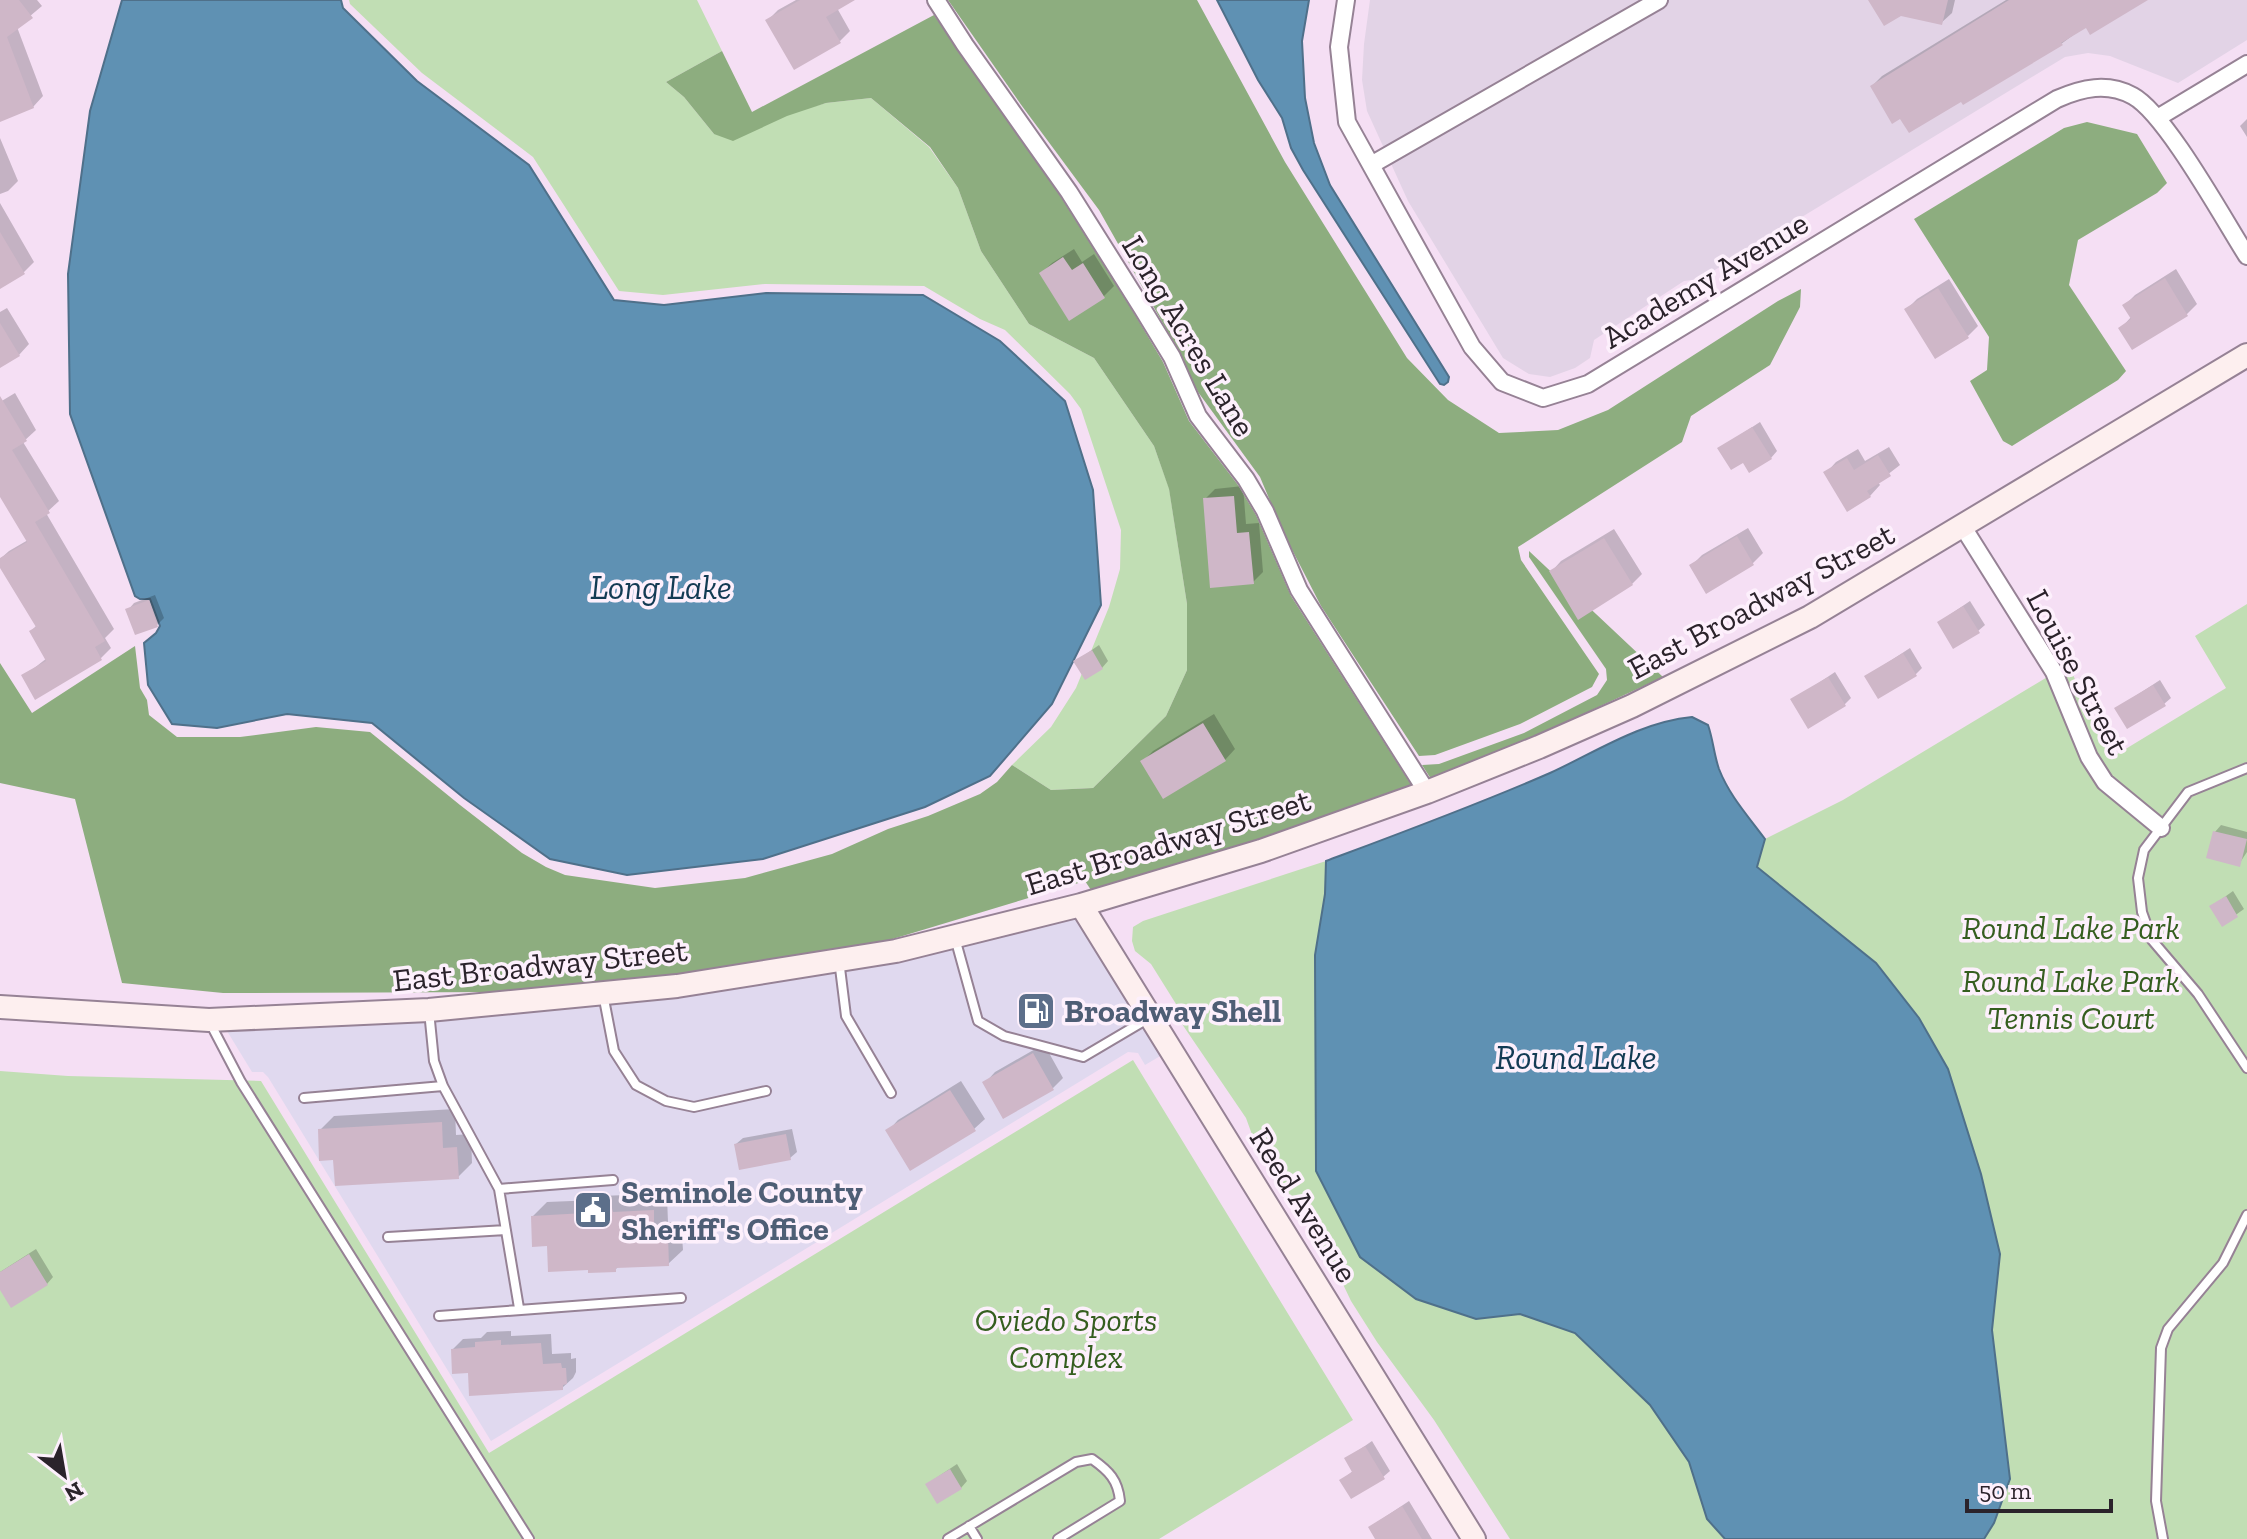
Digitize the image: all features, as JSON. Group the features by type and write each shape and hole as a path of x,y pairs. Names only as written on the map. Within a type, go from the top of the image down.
{"main road":[{"name":"East Broadway Street","path":"0,1007 209,1020 429,1010 677,986 896,951 1081,905 1261,851 1427,792 1632,706 1810,617 2247,355"},
{"name":"Reed Avenue","path":"1081,905 1474,1539"}],"street":[{"name":"Long Acres Lane","path":"936,0 1069,192 1142,308 1172,357 1198,416 1246,479 1265,511 1299,590 1427,792"},
{"name":"Academy Avenue","path":"1346,0 1339,47 1347,122 1472,347 1502,382 1543,398 1588,384 2057,99 2081,88 2107,87 2134,96 2159,117 2247,256"},
{"path":"1371,165 1659,0"},
{"path":"2159,117 2247,64"},
{"name":"Louise Street","path":"1963,527 2054,672 2089,757 2105,782 2161,828"}],"lane":[{"path":"2247,768 2188,792 2144,850 2138,878 2142,912 2152,940 2198,994 2247,1068"},
{"path":"955,936 978,1021 1004,1036 1083,1057 1150,1017"},
{"path":"839,960 846,1016 891,1093"},
{"path":"603,993 614,1051 636,1085 666,1101 694,1107 766,1091"},
{"path":"429,1010 434,1061 443,1086 499,1189 519,1308"},
{"path":"209,1020 241,1082 529,1539"},
{"path":"304,1098 443,1086"},
{"path":"499,1189 613,1180"},
{"path":"2163,1539 2156,1501 2161,1348 2168,1329 2223,1263 2247,1215"},
{"path":"388,1237 506,1230"},
{"path":"439,1316 681,1298"},
{"path":"948,1539 1076,1462 1092,1459 1110,1471 1119,1488 1120,1501 1058,1539"},
{"path":"969,1526 977,1539"}],"shaded area":[{"path":"1370,0 2247,0 2247,40 2178,83 2110,56 2088,53 2065,57 1700,279 1684,281 1594,340 1590,358 1575,368 1550,377 1529,374 1503,358 1408,201 1367,111 1362,80"},
{"path":"1077,918 1162,1055 1145,1065 1138,1053 1128,1052 491,1441 268,1077 263,1072 252,1072 227,1031 224,1031 430,1021 679,996 899,961"}],"green space":[{"path":"349,0 697,0 722,51 666,82 684,97 714,134 826,103 871,98 929,147 958,188 981,251 1029,324 1094,358 1154,446 1169,488 1187,604 1187,670 1166,716 1093,788 1051,790 1012,765 1051,727 1076,688 1109,607 1120,569 1121,530 1081,409 1070,394 1005,330 924,286 765,284 663,295 619,291 533,157 422,73"},
{"path":"948,0 1197,0 1285,162 1407,358 1448,400 1499,433 1558,430 1608,410 1801,289 1800,307 1770,365 1691,416 1682,442 1518,547 1521,560 1599,674 1592,687 1520,724 1435,755 1419,756 1321,606 1284,534 1260,477 1198,392 1099,210"},
{"path":"934,15 1061,197 1134,313 1163,362 1189,421 1238,485 1256,515 1291,596 1412,786 1257,841 1091,890 1085,881 886,941 675,975 501,992 223,993 122,983 75,799 0,783 0,663 32,713 135,646 140,688 147,700 149,715 177,737 240,737 316,727 370,732 522,853 546,867 565,875 655,888 745,878 832,854 980,794 997,782 1012,765 1051,790 1093,788 1166,716 1187,670 1187,604 1169,489 1154,446 1094,358 1029,324 981,251 958,188 930,147 871,98 826,103 787,116 733,141 714,134 684,97 666,82 722,51 752,112"},
{"path":"2087,122 2137,134 2167,183 2157,193 2078,240 2069,285 2126,371 2118,380 2012,446 2003,441 1970,381 1987,370 1989,337 1914,219 2064,128"},
{"path":"1529,551 1663,677 1534,737 1431,779 1422,765 1439,764 1524,733 1597,695 1607,680 1606,669 1529,557"},
{"name":"Round Lake Park","path":"2247,604 2247,1539 1984,1539 1994,1523 2010,1479 1992,1330 2000,1254 1981,1174 1948,1069 1919,1018 1757,867 1765,839 1843,800 2069,664 2088,713 2109,754 2114,756 2226,688 2195,636"},
{"path":"1326,861 1325,894 1315,955 1316,1170 1476,1319 1520,1314 1575,1333 1650,1405 1690,1462 1707,1519 1725,1539 1510,1539 1434,1420 1351,1301 1330,1257 1254,1140 1246,1118 1182,1024 1176,1004 1151,964 1135,951 1133,927 1143,921"},
{"name":"Oviedo Sports Complex","path":"1133,1060 1353,1420 1159,1539 0,1539 0,1071 261,1081 489,1453"}],"water":[{"name":"Long Lake","path":"122,0 341,0 343,8 417,81 529,165 614,300 664,305 766,293 923,295 1000,341 1065,401 1093,490 1101,605 1052,704 990,776 925,807 763,859 627,875 550,859 464,798 372,723 287,714 217,728 172,724 148,685 144,643 160,626 150,599 135,596 70,414 68,274 90,111"},
{"path":"1217,0 1309,0 1302,41 1305,98 1314,143 1330,185 1449,377 1444,385 1440,384 1303,170 1291,148 1282,118 1258,80"},
{"name":"Round Lake","path":"1692,717 1708,725 1723,779 1765,839 1757,867 1876,963 1919,1018 1948,1069 1981,1174 2000,1254 1992,1330 2010,1479 1994,1523 1984,1539 1725,1539 1707,1519 1689,1462 1650,1405 1575,1333 1520,1314 1476,1319 1416,1299 1360,1257 1316,1171 1315,955 1325,894 1326,861 1522,785 1636,731"}],"building":[{"path":"0,0 19,0 33,18 7,37 34,108 0,122"},
{"path":"800,0 855,0 826,17 841,43 794,70 765,20"},
{"path":"1868,0 1948,0 1942,25 1901,16 1884,26"},
{"path":"2009,0 2148,0 2090,35 2086,28 1963,105 1961,102 1909,133 1900,119 1892,124 1870,86"},
{"path":"0,232 25,274 0,289"},
{"path":"1063,257 1072,270 1083,263 1105,298 1069,321 1039,273"},
{"path":"2165,278 2188,316 2132,350 2118,328 2131,319 2122,305"},
{"path":"1938,288 1969,338 1935,359 1904,309"},
{"path":"0,323 20,356 0,368"},
{"path":"0,396 27,441 12,450 50,513 35,522 105,641 95,647 102,660 35,700 21,675 46,661 29,631 36,627 0,568 0,558 27,542 0,497"},
{"path":"1752,427 1772,459 1749,473 1743,463 1731,470 1717,448"},
{"path":"1878,455 1891,476 1867,491 1871,497 1847,512 1823,472 1847,458 1854,470"},
{"path":"1234,496 1237,533 1249,532 1254,584 1210,588 1203,498"},
{"path":"1737,536 1754,565 1706,594 1689,565"},
{"path":"1604,538 1633,585 1578,620 1549,571"},
{"path":"149,600 158,627 135,635 125,609"},
{"path":"1963,606 1980,633 1953,649 1937,622"},
{"path":"1092,650 1103,669 1085,680 1073,661"},
{"path":"1903,653 1917,676 1878,699 1864,676"},
{"path":"1828,677 1846,706 1808,729 1790,699"},
{"path":"2153,685 2166,706 2127,729 2114,708"},
{"path":"1203,723 1226,761 1163,799 1140,761"},
{"path":"2213,831 2247,839 2240,867 2206,858"},
{"path":"2226,896 2238,917 2222,927 2209,906"},
{"path":"1033,1053 1054,1090 1003,1119 982,1082"},
{"path":"950,1090 976,1131 910,1171 885,1130"},
{"path":"442,1122 443,1148 457,1147 459,1179 335,1186 333,1160 319,1161 318,1129"},
{"path":"786,1134 791,1160 739,1170 734,1144"},
{"path":"612,1208 613,1212 654,1210 654,1235 668,1235 669,1266 616,1268 616,1272 548,1272 547,1246 532,1247 531,1216"},
{"path":"29,1254 48,1285 11,1308 0,1290 0,1272"},
{"path":"501,1340 501,1345 541,1343 543,1364 561,1363 562,1368 566,1368 567,1384 563,1385 563,1390 469,1396 468,1373 452,1374 451,1349 475,1347 475,1342"},
{"path":"1365,1446 1385,1479 1351,1499 1339,1480 1352,1472 1344,1458"},
{"path":"950,1469 962,1489 937,1504 925,1484"},
{"path":"1402,1506 1422,1539 1375,1539 1368,1527"}],"place":[{"name":"Broadway Shell","path":"1036,1011"},
{"name":"Seminole County Sheriff's Office","path":"593,1210"}],"park label":[{"name":"Round Lake Park Tennis Court","path":"2071,1000"}]}
